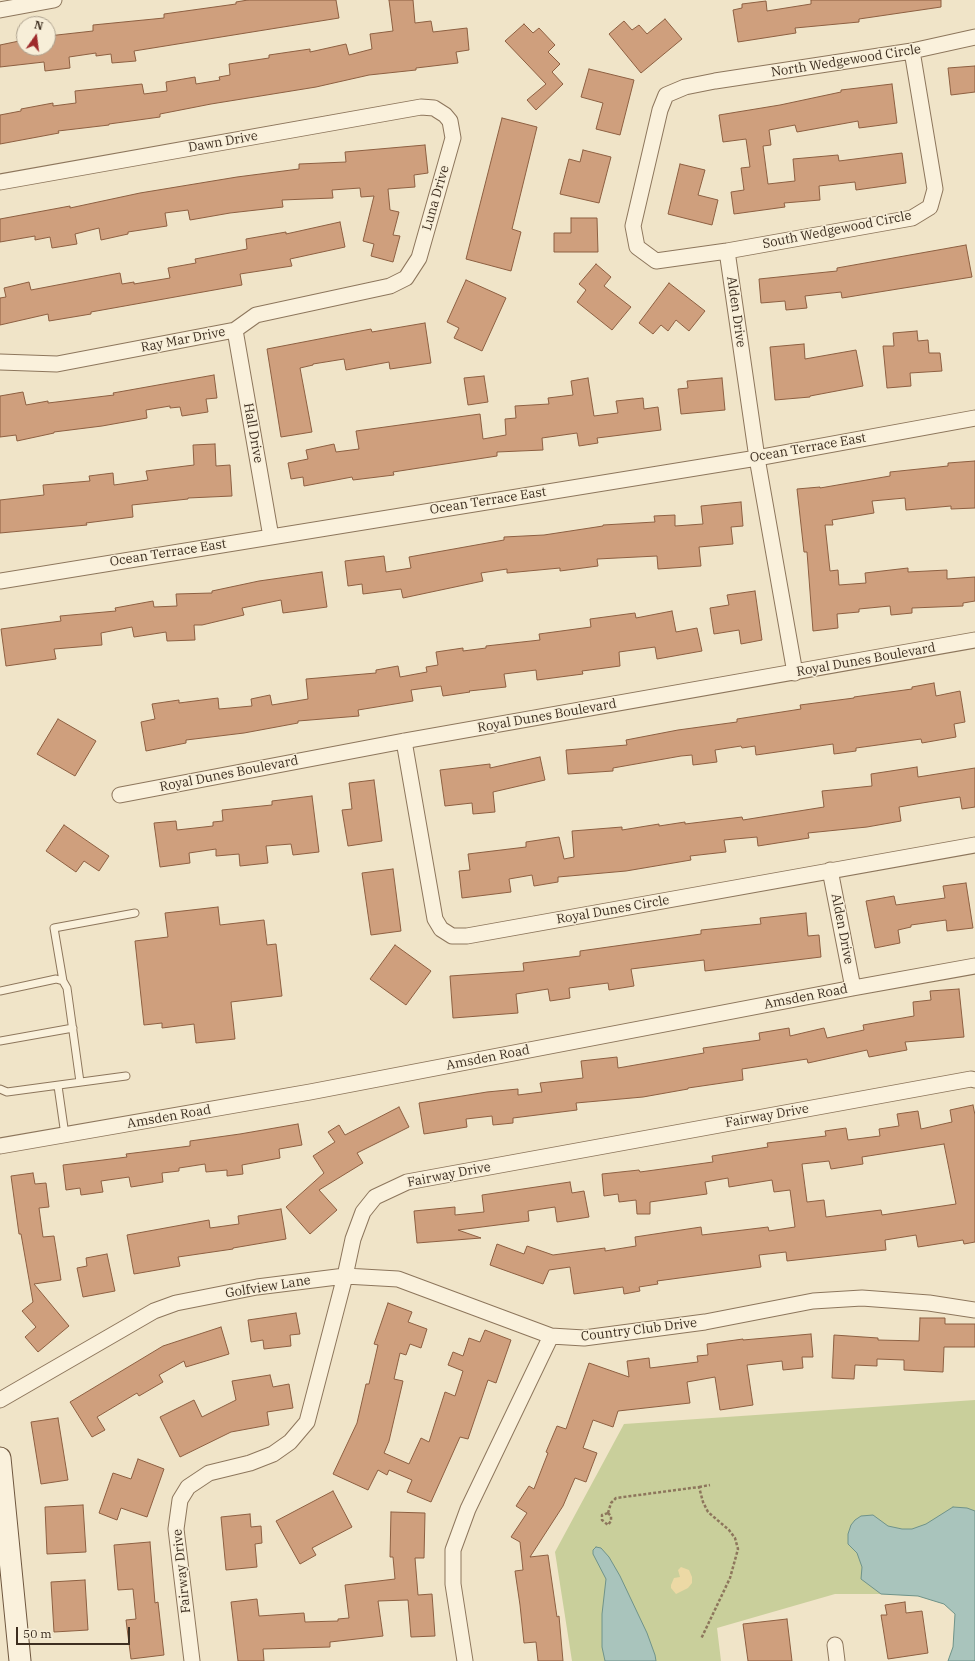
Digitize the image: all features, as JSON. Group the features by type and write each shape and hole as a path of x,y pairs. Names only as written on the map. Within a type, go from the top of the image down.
{"street":[{"path":"0,10 54,0"},
{"name":"North Wedgewood Circle","path":"727,251 656,261 637,247 633,226 660,110 666,95 684,87 912,51 975,37"},
{"name":"South Wedgewood Circle","path":"727,251 912,218 930,207 936,189 912,51"},
{"name":"Dawn Drive","path":"0,182 421,107 434,108 445,115"},
{"name":"Luna Drive","path":"406,278 419,258 453,138 450,121 445,115"},
{"name":"Alden Drive","path":"727,251 757,458 795,673"},
{"name":"Ray Mar Drive","path":"0,362 57,364 235,330 256,315 390,286 406,278"},
{"name":"Hall Drive","path":"235,330 271,537"},
{"name":"Ocean Terrace East","path":"0,581 757,458 975,418"},
{"name":"Royal Dunes Boulevard","path":"120,795 404,741 975,640"},
{"name":"Royal Dunes Circle","path":"404,741 435,919 441,929 452,936 467,936 975,845"},
{"name":"Alden Drive","path":"830,870 853,988"},
{"name":"Amsden Road","path":"0,1146 318,1090 975,966"},
{"name":"Fairway Drive","path":"192,1661 176,1529 180,1500 188,1487 209,1474 250,1463 273,1454 290,1442 307,1422 345,1276 353,1239 363,1212 375,1197 407,1182 975,1080"},
{"name":"Golfview Lane","path":"0,1400 154,1311 176,1303 257,1287 345,1276 398,1279 551,1336"},
{"name":"Country Club Drive","path":"551,1336 584,1338 705,1322 813,1301 862,1298 929,1303 975,1310"},
{"path":"465,1661 453,1584 453,1550 468,1510 551,1336"},
{"path":"0,1458 20,1661"},
{"path":"835,1645 837,1661"}],"lane":[{"path":"80,1082 67,988 63,981 54,928 135,913"},
{"path":"0,991 56,980 63,981"},
{"path":"0,1041 73,1028"},
{"path":"0,1089 7,1092 126,1076"},
{"path":"58,1086 65,1135"}],"path":[{"path":"608,1513 611,1504 616,1498 710,1485"},
{"path":"699,1487 703,1502 708,1512 729,1530 735,1538 738,1549 730,1578 701,1639"},
{"path":"608,1513 611,1516 611,1522 608,1525 602,1520 602,1515 608,1513"}],"green space":[{"path":"975,1400 975,1661 948,1661 953,1647 955,1614 944,1604 918,1596 835,1594 717,1628 721,1661 572,1661 555,1552 624,1424"}],"sand":[{"path":"681,1567 689,1570 692,1577 692,1583 688,1588 676,1594 671,1588 671,1585 674,1578 680,1577 678,1570"}],"water":[{"path":"953,1507 967,1508 975,1511 975,1661 948,1661 953,1647 955,1614 944,1604 918,1596 881,1594 861,1579 862,1567 857,1553 848,1544 848,1534 851,1525 861,1516 873,1515 888,1526 902,1529 912,1529 926,1524"},
{"path":"596,1547 601,1548 609,1557 620,1576 647,1633 656,1661 605,1661 602,1647 602,1614 606,1579 593,1554 593,1550"}],"building":[{"path":"248,0 336,0 339,18 134,51 136,61 112,63 111,54 96,56 96,53 69,57 70,68 45,71 44,62 0,67 0,45 16,42 16,56 56,56 56,35 93,31 93,25 164,18 164,14 236,4 236,2"},
{"path":"389,0 413,0 415,23 431,21 433,32 467,28 469,50 456,52 458,63 416,68 416,70 369,75 316,87 160,114 160,117 58,131 59,133 0,144 0,115 21,111 21,109 53,103 53,106 76,103 75,91 142,84 144,94 167,91 166,82 195,77 196,84 220,80 219,77 230,75 229,64 269,58 269,55 310,49 310,52 346,44 349,55 372,49 370,34 393,31"},
{"path":"811,0 941,0 941,7 859,19 859,22 795,28 796,33 738,42 733,10 742,8 742,4 766,1 767,11 811,4"},
{"path":"665,19 682,39 641,73 609,34 624,21 632,30 639,25 647,34"},
{"path":"524,24 533,33 539,28 555,45 548,52 560,64 552,72 563,84 536,110 527,100 546,84 505,41"},
{"path":"975,66 975,92 951,95 948,68"},
{"path":"589,69 634,80 620,135 596,129 603,103 581,97"},
{"path":"892,84 897,123 859,128 858,121 797,132 795,125 769,130 771,145 763,146 768,184 795,181 793,159 838,155 839,161 902,153 906,183 856,190 855,182 819,186 820,200 784,203 785,207 734,214 731,192 744,190 741,168 750,167 746,139 723,142 719,115 780,105 841,92 841,90"},
{"path":"502,118 537,127 512,229 521,232 511,271 466,259"},
{"path":"425,145 428,173 414,175 415,187 388,189 390,210 399,212 393,235 400,236 393,262 371,256 374,244 363,241 374,196 361,197 360,188 332,190 333,198 282,200 283,207 230,213 190,220 188,210 165,213 167,226 128,232 128,234 101,240 99,228 75,234 77,244 52,248 50,237 35,240 35,236 0,242 0,219 70,206 70,208 140,193 237,177 299,169 299,164 346,162 345,152"},
{"path":"583,150 611,157 599,203 560,194 569,159 580,162"},
{"path":"680,164 705,170 698,195 718,200 712,225 668,214"},
{"path":"571,218 597,218 598,252 554,252 554,233 571,233"},
{"path":"340,222 345,247 290,259 292,266 240,274 242,285 49,321 48,314 0,325 0,298 6,297 4,288 29,282 31,290 120,273 122,284 134,282 134,284 170,278 168,268 196,263 195,259 247,249 246,239 286,232 286,234"},
{"path":"966,245 972,277 842,298 841,292 805,296 807,308 786,310 785,301 761,303 759,279 837,271 837,268"},
{"path":"596,264 611,277 604,286 631,307 612,330 577,302 586,290 579,284"},
{"path":"466,280 506,298 482,351 454,338 459,328 447,322"},
{"path":"669,283 705,311 689,331 676,320 668,331 661,325 653,334 639,323"},
{"path":"425,323 431,363 390,369 389,362 346,370 344,359 313,364 300,368 312,432 281,437 267,349 371,329 372,332"},
{"path":"917,331 918,341 928,340 929,353 940,353 942,371 910,373 911,386 887,388 883,346 894,346 893,333"},
{"path":"804,344 805,359 856,350 863,386 810,397 775,400 770,347"},
{"path":"214,375 217,398 206,399 208,412 182,416 180,407 170,408 170,406 146,410 147,418 102,426 54,432 17,441 16,435 0,437 0,396 23,392 26,405 48,401 48,403 114,395 113,393"},
{"path":"484,376 488,402 468,405 464,378"},
{"path":"588,378 594,416 618,413 616,401 643,398 644,409 658,407 661,430 597,438 598,443 579,446 577,433 542,438 543,450 497,452 497,456 393,472 394,475 353,480 352,477 304,486 303,477 291,479 288,463 308,459 306,450 334,444 336,452 359,449 356,431 480,414 483,439 506,435 505,419 516,418 515,406 549,404 548,398 573,395 571,381"},
{"path":"722,378 725,410 681,414 678,389 688,388 687,381"},
{"path":"215,444 216,466 230,465 232,496 188,498 132,505 133,517 86,523 87,525 0,533 0,500 44,495 43,485 90,481 89,476 113,473 114,485 148,480 146,471 194,465 193,445"},
{"path":"975,461 975,508 951,509 951,506 906,510 905,498 872,501 874,513 832,520 833,525 825,525 830,571 838,570 839,585 866,583 865,573 908,568 908,572 947,570 947,579 975,577 975,601 963,603 963,606 912,608 912,613 891,615 890,606 859,609 859,612 837,614 838,628 813,631 807,552 804,552 797,489 820,488 890,476 890,472 948,466 948,463"},
{"path":"741,502 743,526 731,527 733,544 699,547 701,566 658,569 657,556 597,559 598,566 560,571 560,568 507,573 507,569 481,573 483,581 403,598 401,589 363,594 362,584 348,586 345,561 384,556 386,572 411,568 409,557 504,540 504,537 544,535 603,525 655,522 654,516 675,515 675,526 703,524 701,506"},
{"path":"322,572 327,607 283,613 281,600 242,608 244,615 202,625 194,625 195,640 167,641 166,632 134,637 132,627 101,633 102,645 54,649 56,659 6,666 1,629 61,621 60,616 116,611 115,608 153,601 154,607 177,606 176,594 212,593 212,591 259,581"},
{"path":"755,591 762,640 741,644 739,630 714,634 710,608 729,605 727,595"},
{"path":"672,611 676,632 697,628 702,651 657,659 655,647 619,652 620,666 582,671 583,674 537,680 536,670 504,674 506,687 469,691 470,692 443,696 441,686 411,690 413,701 358,710 359,716 298,721 298,723 244,733 186,740 186,743 146,751 141,722 155,719 152,704 179,700 179,703 218,698 219,709 252,706 251,699 270,695 272,705 308,699 306,679 376,673 376,670 398,666 400,677 427,672 426,667 438,665 436,652 463,648 463,651 486,648 486,646 540,640 539,634 591,627 590,619 635,613 636,618"},
{"path":"934,683 936,696 960,691 965,722 954,724 956,737 922,743 921,739 856,748 856,751 834,754 833,744 756,755 755,746 742,748 741,746 715,750 717,762 693,765 692,755 613,768 613,771 568,774 566,750 627,745 626,740 678,730 737,722 737,719 801,709 800,705 912,689 912,687"},
{"path":"58,719 96,741 75,776 37,754"},
{"path":"540,757 545,780 493,792 495,812 473,814 472,803 445,806 440,770 490,764 490,768"},
{"path":"917,767 918,777 975,768 975,807 962,809 960,797 899,807 901,821 867,827 808,833 809,838 758,846 757,837 724,840 726,852 690,856 691,860 626,871 558,877 558,882 534,886 532,875 509,879 511,892 462,898 459,871 470,870 468,854 526,847 526,842 559,837 564,859 574,857 572,831 622,827 622,830 659,824 659,826 685,822 685,824 742,817 743,820 824,807 822,791 872,786 871,774"},
{"path":"374,780 382,841 348,846 342,810 352,809 349,783"},
{"path":"312,796 319,852 293,855 291,844 266,846 268,863 240,866 239,854 216,856 216,849 189,853 190,863 160,867 154,823 176,821 177,830 213,826 213,822 223,821 222,810 272,805 272,801"},
{"path":"64,825 109,856 99,871 84,861 76,872 46,851"},
{"path":"393,869 401,931 371,935 362,873"},
{"path":"966,883 973,928 947,931 946,920 911,925 911,927 898,930 900,943 875,948 866,901 894,896 896,905 945,898 943,886"},
{"path":"218,907 220,925 264,920 267,945 276,944 282,996 231,1002 235,1039 196,1043 194,1024 162,1028 162,1023 144,1025 135,941 168,937 165,913"},
{"path":"806,913 808,936 819,935 821,957 705,971 704,960 631,969 634,986 609,990 608,983 569,988 570,998 550,1001 548,989 516,994 518,1013 453,1018 450,976 524,971 523,963 580,956 580,951 701,934 701,930 761,924 760,918"},
{"path":"395,945 431,971 406,1005 370,979"},
{"path":"959,989 964,1037 905,1042 907,1050 869,1057 867,1050 808,1063 807,1059 742,1069 743,1080 688,1088 643,1097 576,1103 577,1110 513,1118 513,1123 493,1125 492,1116 466,1119 467,1127 424,1134 419,1103 487,1092 518,1089 518,1095 542,1092 540,1083 583,1078 581,1061 617,1057 618,1068 704,1053 703,1048 760,1040 759,1033 789,1028 790,1036 824,1028 827,1038 864,1030 863,1025 914,1016 913,1002 931,1000 930,991"},
{"path":"973,1105 975,1115 975,1242 964,1244 963,1240 918,1247 916,1235 885,1240 886,1250 787,1261 786,1252 759,1255 761,1267 657,1281 658,1284 639,1287 640,1291 624,1294 623,1287 574,1294 570,1267 549,1270 543,1284 490,1265 497,1244 524,1254 527,1246 553,1255 605,1248 605,1251 636,1246 635,1237 701,1227 702,1235 768,1227 769,1231 795,1227 790,1190 774,1192 772,1180 729,1187 728,1178 705,1182 707,1194 650,1202 650,1214 637,1214 636,1200 619,1202 618,1194 604,1196 602,1174 639,1170 640,1172 713,1162 712,1156 768,1147 767,1143 826,1136 825,1131 846,1128 848,1140 880,1136 879,1129 899,1126 897,1114 918,1111 921,1129 952,1122 950,1110","holes":["944,1144 956,1204 882,1215 881,1210 826,1217 824,1200 807,1202 802,1164 829,1161 831,1169 863,1164 862,1157"]},
{"path":"399,1107 409,1127 357,1153 363,1163 319,1190 337,1210 310,1234 286,1207 324,1173 313,1156 335,1142 328,1132 339,1125 345,1135"},
{"path":"298,1124 302,1145 279,1149 280,1158 242,1165 243,1174 227,1176 227,1170 206,1172 205,1164 179,1168 179,1171 162,1173 163,1182 131,1187 129,1177 101,1181 103,1192 81,1195 80,1188 66,1190 63,1165 127,1157 126,1154 190,1146 190,1141"},
{"path":"33,1173 35,1184 46,1183 49,1207 39,1208 43,1237 54,1236 61,1280 34,1284 69,1326 38,1352 25,1337 36,1327 22,1311 33,1302 21,1234 19,1234 11,1176"},
{"path":"570,1182 572,1193 584,1191 589,1217 557,1222 555,1207 528,1211 529,1221 458,1230 481,1238 417,1243 414,1211 455,1207 455,1215 484,1212 482,1195"},
{"path":"281,1209 286,1239 178,1257 180,1266 134,1274 127,1235 209,1220 210,1228 239,1224 238,1216"},
{"path":"107,1254 115,1291 83,1297 77,1268 87,1266 86,1258"},
{"path":"388,1303 412,1312 408,1322 427,1329 421,1348 410,1344 406,1355 400,1353 394,1379 403,1381 389,1441 384,1453 409,1464 421,1438 429,1442 445,1392 455,1396 463,1371 448,1365 453,1352 463,1356 469,1338 480,1342 485,1330 511,1340 496,1383 488,1380 468,1439 460,1437 431,1502 407,1492 412,1480 389,1470 387,1475 378,1470 368,1490 333,1474 357,1423 366,1384 369,1384 378,1345 374,1344"},
{"path":"296,1313 300,1334 290,1335 291,1346 264,1349 263,1340 251,1342 248,1320"},
{"path":"920,1318 945,1318 945,1324 975,1324 975,1347 944,1347 943,1372 904,1370 904,1360 877,1359 877,1366 855,1365 854,1379 832,1378 834,1335 878,1338 878,1340 919,1341"},
{"path":"221,1327 229,1354 186,1367 184,1361 159,1375 163,1382 139,1396 137,1393 97,1417 105,1430 92,1437 70,1402 163,1346"},
{"path":"811,1334 813,1357 802,1357 803,1368 783,1370 782,1361 747,1365 753,1405 720,1410 715,1377 687,1382 690,1403 618,1411 613,1427 593,1420 583,1448 597,1453 586,1482 575,1478 563,1506 530,1557 548,1555 557,1617 559,1616 563,1661 538,1661 536,1642 524,1643 515,1571 523,1570 520,1542 511,1537 527,1513 516,1506 529,1486 534,1489 548,1453 546,1452 557,1426 566,1429 589,1363 629,1377 627,1361 649,1358 650,1368 698,1362 697,1356 708,1355 707,1344 743,1339"},
{"path":"270,1375 273,1387 289,1384 293,1408 267,1412 269,1425 231,1432 180,1457 160,1417 194,1400 202,1417 236,1400 232,1381"},
{"path":"58,1418 68,1480 41,1484 31,1422"},
{"path":"138,1459 164,1469 147,1517 121,1508 117,1520 99,1513 113,1473 131,1479"},
{"path":"333,1491 352,1527 312,1548 316,1555 300,1564 276,1521"},
{"path":"83,1505 86,1552 47,1554 45,1507"},
{"path":"391,1512 425,1513 424,1558 415,1558 418,1595 432,1594 435,1636 411,1637 408,1600 378,1601 383,1636 330,1642 330,1647 263,1649 264,1661 238,1661 231,1602 257,1599 259,1616 304,1613 305,1622 338,1621 338,1619 349,1618 345,1585 395,1579 393,1557 390,1557"},
{"path":"250,1514 251,1527 261,1526 262,1543 255,1544 257,1567 226,1570 221,1517"},
{"path":"150,1542 155,1603 158,1602 164,1655 131,1659 126,1620 136,1619 133,1589 118,1590 114,1545"},
{"path":"85,1580 88,1630 54,1632 51,1582"},
{"path":"905,1602 906,1613 922,1611 928,1653 888,1659 881,1615 887,1615 885,1605"},
{"path":"787,1619 792,1661 748,1661 743,1624"}]}
